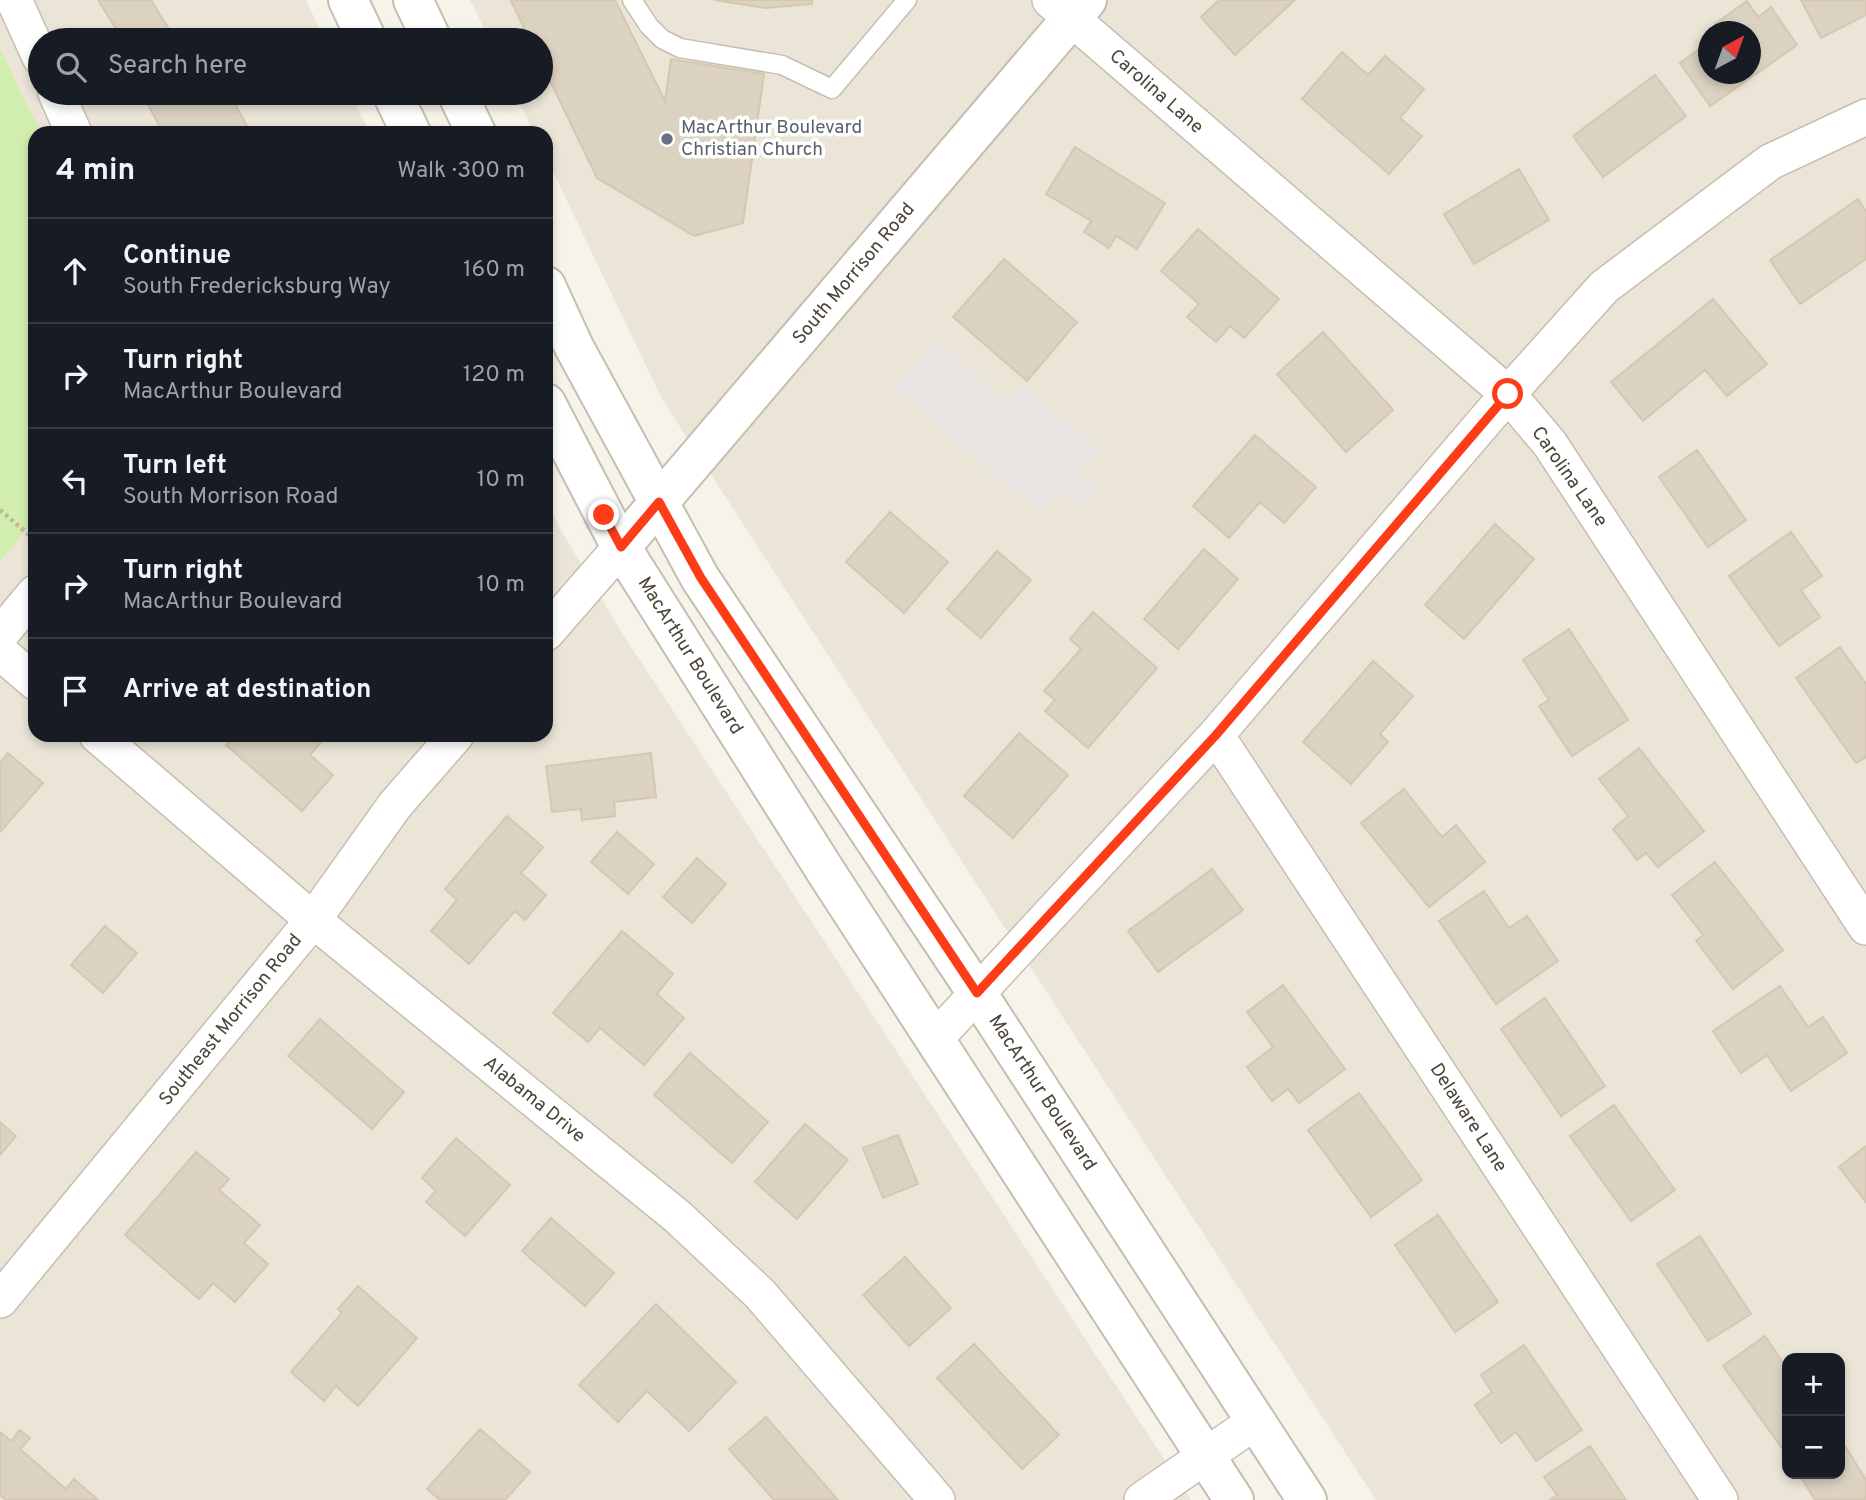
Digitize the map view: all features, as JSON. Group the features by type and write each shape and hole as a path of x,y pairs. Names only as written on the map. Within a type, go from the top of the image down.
{"street":[{"path":"14,0 28,31"},
{"path":"348,0 361,28"},
{"path":"413,0 426,28"},
{"name":"Carolina Lane","path":"1069,6 1508,394 1550,444 1866,928"},
{"name":"South Morrison Road","path":"621,547 1069,6"},
{"path":"61,105 71,126"},
{"path":"398,105 408,126"},
{"path":"463,105 473,126"},
{"path":"935,1039 1216,735 1508,394 1604,287 1770,162 1866,117"},
{"name":"MacArthur Boulevard","path":"553,301 574,347 701,578 977,993 1307,1500"},
{"name":"MacArthur Boulevard","path":"553,416 621,547 1234,1500"},
{"path":"553,624 621,547"},
{"path":"0,635 28,601"},
{"path":"0,652 28,676"},
{"name":"Delaware Lane","path":"1216,735 1720,1500"},
{"name":"Alabama Drive","path":"105,742 313,920 678,1217 760,1294 937,1500"},
{"name":"Southeast Morrison Road","path":"0,1300 313,920 395,805 450,742"},
{"path":"1142,1500 1256,1421"}],"lane":[{"path":"632,0 662,40 680,48 782,65 832,89 907,0"}],"path":[{"path":"0,510 28,534"}],"shaded area":[{"path":"0,0 306,0 319,28 28,28 28,105 356,105 366,126 28,126 28,742 553,742 553,513 620,630 1191,1500 0,1500"},
{"path":"470,0 1866,0 1866,1500 1376,1500 662,399 553,172 553,126 531,126 521,105 553,105 553,28 484,28"},
{"path":"935,340 1008,403 1024,385 1099,449 1078,472 1098,489 1082,509 1061,491 1041,514 894,388"}],"green space":[{"path":"0,49 38,126 28,126 28,528 0,561"}],"building":[{"path":"98,0 151,0 168,28 116,28"},
{"name":"MacArthur Boulevard Christian Church","path":"615,0 665,101 671,59 764,74 743,223 694,236 597,178 553,87 553,28 524,28 511,1"},
{"path":"714,0 812,0 812,4 765,8"},
{"path":"1219,0 1295,0 1235,55 1201,17"},
{"path":"1801,0 1866,0 1866,15 1821,38"},
{"path":"1747,1 1758,17 1771,7 1797,45 1761,70 1761,21 1719,21"},
{"path":"1698,50 1698,84 1741,84 1710,106 1680,63"},
{"path":"1342,52 1368,75 1385,56 1424,89 1400,118 1422,136 1389,174 1302,99"},
{"path":"1655,75 1686,116 1603,177 1573,136"},
{"path":"148,105 236,105 247,126 159,126"},
{"path":"1075,147 1165,203 1137,249 1116,236 1109,248 1084,232 1091,221 1046,194"},
{"path":"1519,169 1549,220 1474,264 1444,214"},
{"path":"1858,199 1866,211 1866,259 1800,304 1770,260"},
{"path":"1198,229 1279,299 1244,338 1230,326 1216,342 1187,317 1199,304 1161,271"},
{"path":"1004,259 1077,322 1027,381 953,317"},
{"path":"1713,299 1767,364 1727,396 1705,370 1643,421 1611,382"},
{"path":"1323,332 1393,410 1346,452 1277,374"},
{"path":"1255,435 1316,487 1284,523 1260,502 1229,538 1193,506"},
{"path":"1697,450 1746,520 1708,547 1659,477"},
{"path":"890,512 948,562 904,613 846,562"},
{"path":"1495,524 1534,559 1464,639 1425,605"},
{"path":"1791,532 1822,576 1801,590 1820,617 1779,646 1729,576"},
{"path":"1204,549 1238,579 1178,649 1144,619"},
{"path":"997,551 1031,580 981,638 947,609"},
{"path":"1093,612 1157,668 1088,748 1045,711 1055,700 1044,691 1081,649 1070,639"},
{"path":"1569,629 1628,720 1572,756 1539,706 1549,700 1523,660"},
{"path":"1840,647 1866,684 1866,757 1856,763 1796,678"},
{"path":"1373,661 1413,696 1380,734 1388,742 1351,784 1303,742"},
{"path":"1019,733 1068,775 1013,838 964,796"},
{"path":"228,742 321,742 310,755 333,775 302,811 226,745"},
{"path":"1639,748 1704,831 1658,867 1646,853 1637,860 1613,829 1628,816 1599,779"},
{"path":"8,753 43,783 0,832 0,763"},
{"path":"651,753 656,797 614,802 615,816 582,820 581,809 552,812 546,766"},
{"path":"1404,789 1442,837 1456,825 1485,862 1429,907 1361,823"},
{"path":"507,816 543,847 521,873 546,895 525,920 515,911 469,964 431,931 457,900 445,889"},
{"path":"617,832 654,864 628,894 591,862"},
{"path":"697,858 726,884 692,923 663,897"},
{"path":"1715,862 1783,950 1733,989 1696,941 1703,935 1672,895"},
{"path":"1212,869 1243,910 1158,972 1128,931"},
{"path":"1484,891 1509,928 1527,916 1558,961 1496,1004 1439,921"},
{"path":"105,926 137,953 103,993 71,965"},
{"path":"622,931 673,974 657,994 684,1018 644,1065 600,1028 588,1042 553,1013"},
{"path":"1283,985 1345,1069 1299,1103 1288,1089 1272,1101 1247,1067 1273,1047 1247,1012"},
{"path":"1780,986 1808,1027 1823,1017 1847,1053 1791,1091 1767,1055 1741,1073 1713,1031"},
{"path":"1545,998 1605,1086 1561,1116 1501,1029"},
{"path":"320,1019 404,1092 372,1129 288,1056"},
{"path":"690,1053 768,1122 732,1163 654,1095"},
{"path":"1359,1093 1422,1180 1371,1217 1308,1130"},
{"path":"1614,1105 1675,1190 1631,1221 1570,1136"},
{"path":"0,1122 16,1136 0,1155"},
{"path":"805,1124 848,1160 797,1219 755,1182"},
{"path":"898,1135 918,1184 883,1198 863,1148"},
{"path":"456,1138 510,1185 465,1236 426,1202 436,1191 422,1178"},
{"path":"1866,1146 1866,1202 1839,1167"},
{"path":"196,1152 229,1179 219,1190 260,1225 244,1243 268,1264 235,1302 213,1283 199,1299 125,1235"},
{"path":"1438,1215 1498,1302 1455,1332 1395,1245"},
{"path":"551,1218 614,1273 585,1306 522,1251"},
{"path":"1700,1236 1751,1314 1708,1341 1657,1264"},
{"path":"905,1257 951,1308 909,1346 863,1295"},
{"path":"358,1286 417,1338 358,1406 336,1386 324,1401 291,1372 342,1313 338,1309"},
{"path":"656,1304 736,1382 689,1431 647,1391 618,1422 579,1385"},
{"path":"1765,1336 1782,1361 1782,1448 1723,1366"},
{"path":"974,1344 1059,1435 1022,1469 937,1378"},
{"path":"1524,1345 1582,1430 1536,1461 1516,1432 1501,1443 1475,1405 1492,1392 1481,1375"},
{"path":"766,1417 838,1500 774,1500 729,1449"},
{"path":"480,1429 530,1472 505,1500 440,1500 427,1489"},
{"path":"20,1430 30,1438 20,1449 66,1489 74,1479 98,1500 6,1500 0,1495 0,1432 11,1441"},
{"path":"1590,1446 1626,1500 1550,1500 1557,1495 1544,1477"},
{"path":"1845,1446 1866,1480 1866,1500 1815,1500 1802,1479 1845,1479"}],"place":[{"name":"MacArthur Boulevard Christian Church","path":"667,139"}],"route":[{"path":"604,515 621,547 659,502 701,578 977,993 1216,735 1508,394"}]}
